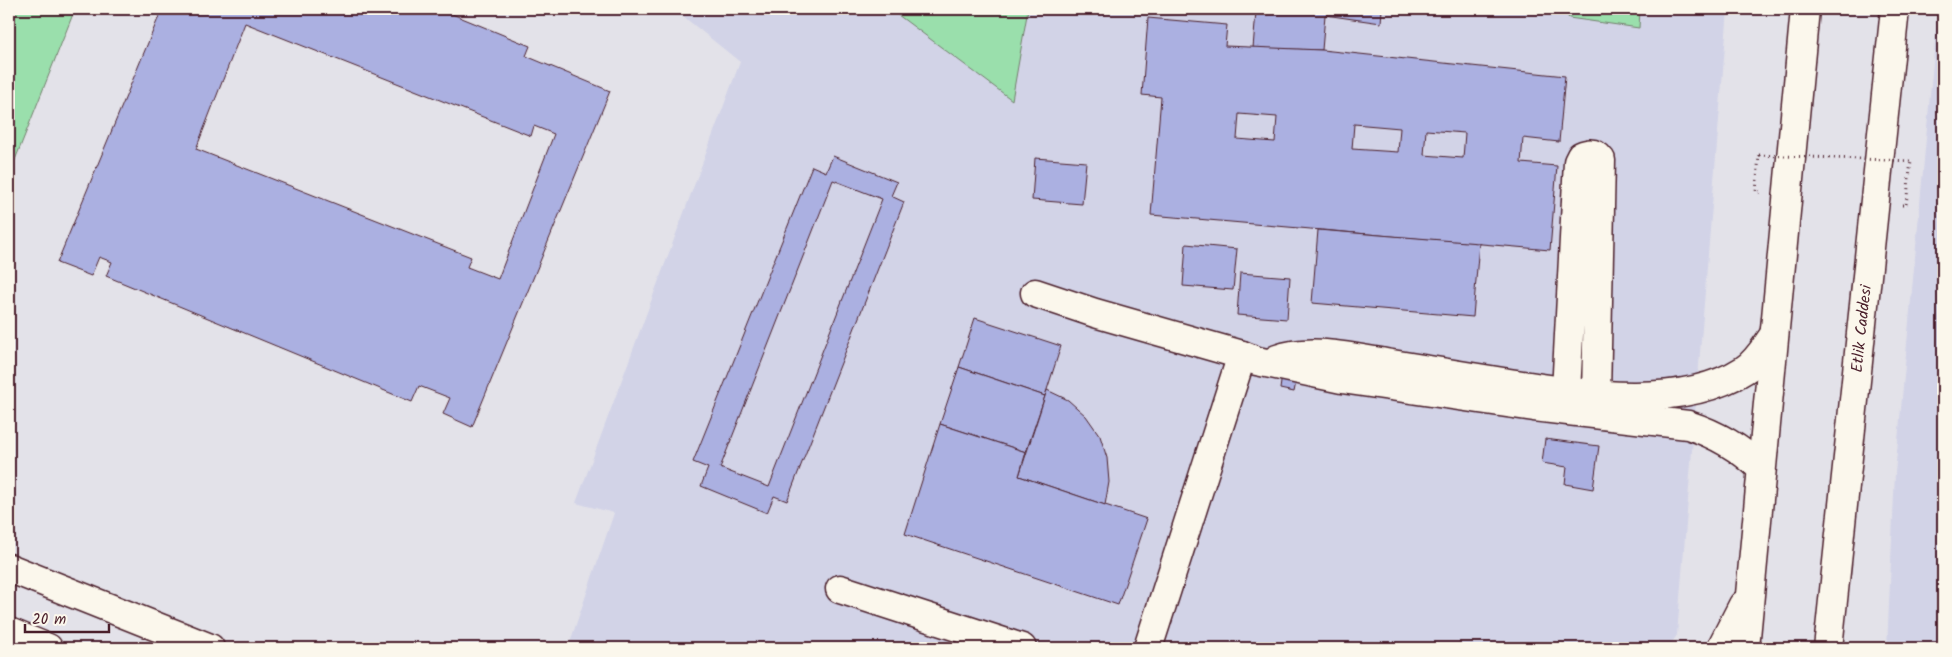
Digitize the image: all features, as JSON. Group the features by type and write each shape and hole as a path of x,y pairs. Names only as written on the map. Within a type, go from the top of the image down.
{"main road":[{"path":"1744,648 1805,9"},
{"name":"Etlik Caddesi","path":"1828,648 1895,9"},
{"path":"1566,392 1578,162 1581,156 1589,152 1596,154 1601,160 1596,394"},
{"path":"1035,293 1096,313 1242,355 1256,361 1342,379 1600,415 1674,422 1720,437 1738,447 1762,468"},
{"path":"1270,364 1278,359 1296,355 1343,356 1566,392 1650,397 1708,386 1746,369 1774,336"},
{"path":"1148,648 1242,355"},
{"path":"9,568 210,648"},
{"path":"840,589 1022,648"},
{"path":"1721,648 1750,590"},
{"path":"9,632 48,648"}],"path":[{"path":"1756,192 1759,155 1911,161 1906,206"}],"shaded area":[{"path":"674,9 1728,9 1677,635 1668,648 568,648 614,513 576,503 740,62"},
{"path":"1938,9 1943,9 1943,648 1887,648 1895,473"}],"green space":[{"path":"9,9 75,9 9,175"},
{"path":"890,9 1028,9 1012,100"},
{"path":"1565,9 1640,9 1639,28 1569,18 1565,14"}],"building":[{"path":"162,9 440,9 530,46 526,56 610,91 472,427 443,414 450,398 419,386 412,402 106,276 112,262 99,257 91,276 57,263","holes":["245,23 531,136 534,126 554,134 498,279 467,267 471,257 196,149"]},
{"path":"1218,9 1382,9 1381,23 1325,15 1322,50 1253,48 1256,12"},
{"path":"1148,18 1227,25 1225,46 1322,50 1565,76 1559,142 1523,138 1521,163 1557,166 1550,250 1151,215 1161,97 1142,95","holes":["1239,114 1277,117 1275,142 1237,139","1354,124 1400,128 1398,152 1352,149","1426,130 1465,133 1463,158 1424,155"]},
{"path":"833,156 897,182 891,196 904,202 787,501 774,496 767,513 701,486 708,468 693,462 812,166 826,172","holes":["833,180 882,199 769,487 720,468"]},
{"path":"1035,158 1086,162 1082,204 1032,200"},
{"path":"1318,230 1479,243 1473,317 1312,303"},
{"path":"1186,244 1237,249 1233,290 1183,286"},
{"path":"1240,273 1290,277 1287,319 1237,315"},
{"path":"975,318 1061,346 1045,396 959,367"},
{"path":"959,367 1045,396 1026,452 940,424"},
{"path":"1282,375 1297,377 1294,392 1280,389"},
{"path":"1047,390 1068,400 1086,416 1100,436 1107,458 1109,482 1105,505 1019,476"},
{"path":"940,424 1026,452 1019,476 1147,519 1118,605 905,534"},
{"path":"1545,439 1599,446 1593,489 1565,484 1567,467 1542,463"}]}
